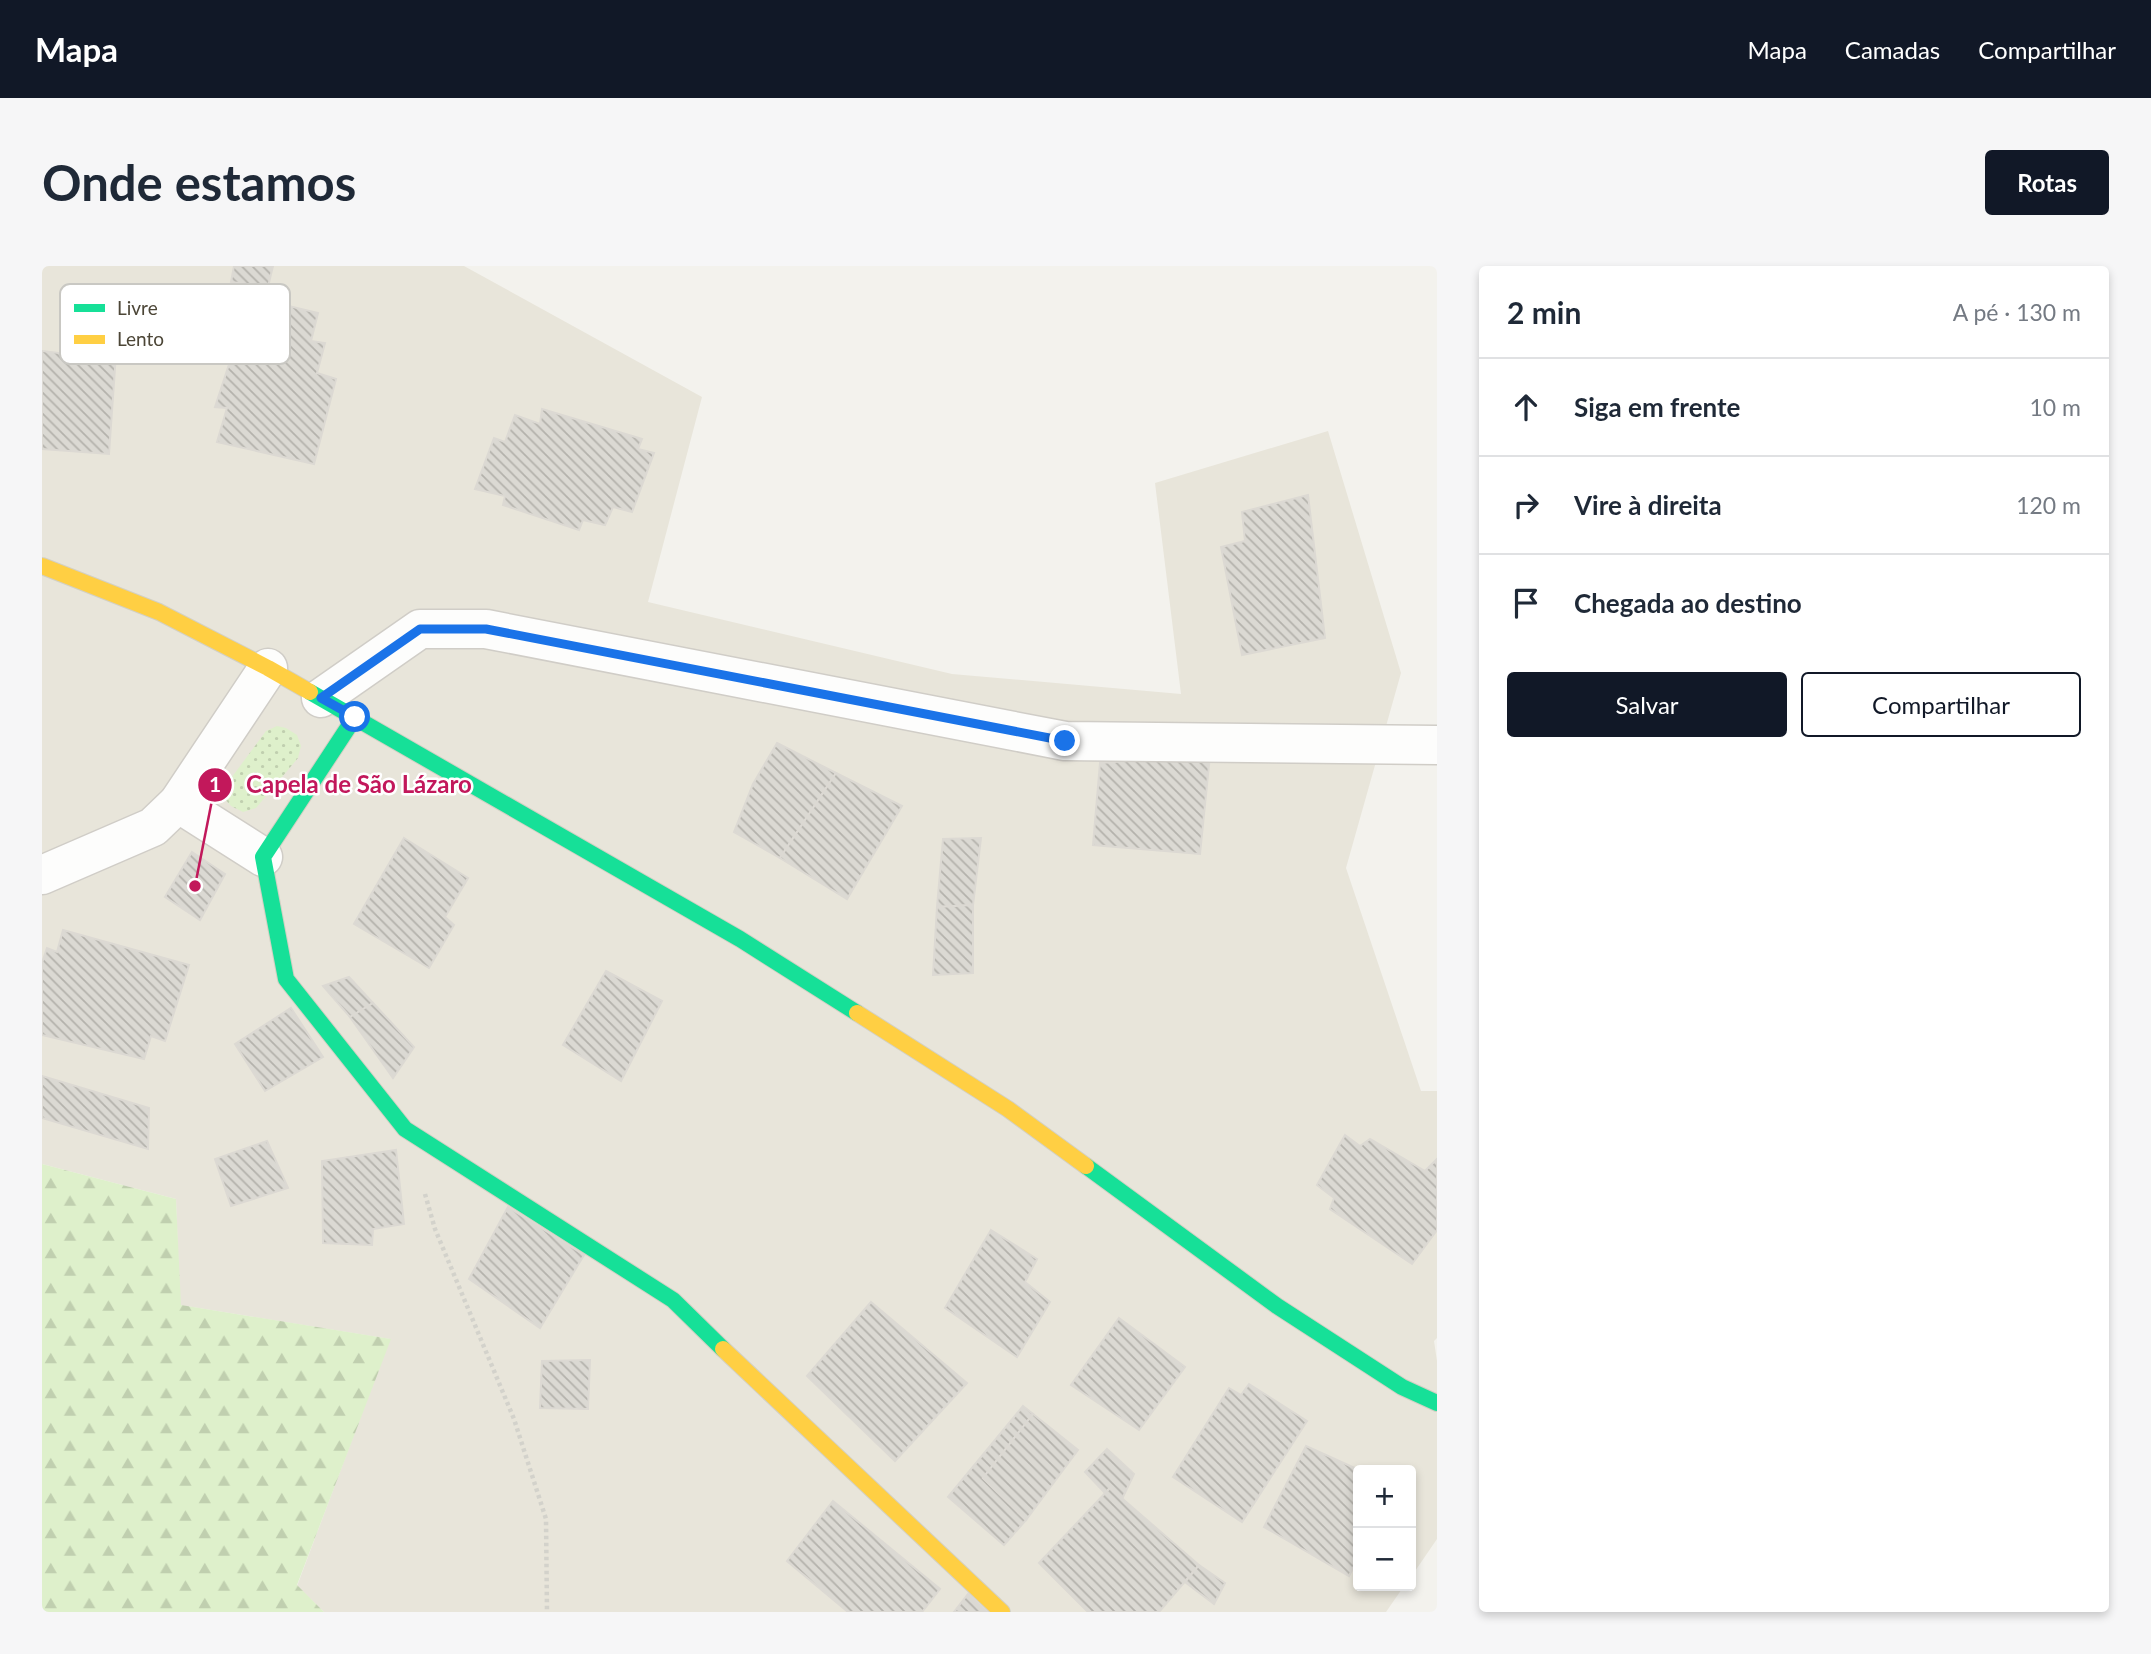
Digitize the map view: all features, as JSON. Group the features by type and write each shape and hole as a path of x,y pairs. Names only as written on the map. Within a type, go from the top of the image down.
{"main road":[{"path":"42,566 159,612 268,668 740,939 1008,1109 1277,1306 1402,1387 1437,1403"},
{"path":"355,717 263,857 286,979 405,1129 673,1300 1002,1612"}],"street":[{"path":"321,698 420,629 486,629 1065,741 1437,745"},
{"path":"42,875 153,827 178,803 268,668"},
{"path":"178,803 263,857"}],"path":[{"path":"424,1192 435,1229 514,1419 546,1518 547,1612"}],"shaded area":[{"path":"42,266 464,266 702,397 648,602 952,674 1181,694 1155,483 1328,431 1401,673 1346,868 1421,1091 1437,1091 1437,1338 1434,1341 1437,1361 1437,1539 1416,1570 1416,1465 1353,1465 1353,1591 1401,1591 1386,1612 324,1612 297,1586 390,1339 180,1305 176,1199 42,1164"}],"green space":[{"path":"277,726 297,735 301,746 298,758 256,808 243,812 231,806 223,797 223,789 266,731"},
{"path":"42,1164 176,1199 181,1305 391,1339 297,1585 324,1612 42,1612"}],"building":[{"path":"234,266 273,266 269,284 231,282"},
{"path":"290,306 318,313 311,341 325,343 317,373 336,379 314,464 217,442 227,408 215,407 229,364 290,364"},
{"path":"42,351 60,353 60,364 115,364 109,454 42,449"},
{"path":"542,409 642,439 638,449 654,453 632,512 613,507 605,525 583,520 579,530 503,505 505,496 475,489 494,438 505,442 515,415 540,424"},
{"path":"1308,495 1325,638 1242,655 1221,547 1245,541 1242,512"},
{"path":"777,743 836,773 780,858 734,832 753,784"},
{"path":"1210,755 1200,854 1093,845 1100,763"},
{"path":"836,773 902,806 847,899 780,858"},
{"path":"404,838 468,878 445,917 454,925 429,968 354,924"},
{"path":"981,838 973,905 937,907 943,839"},
{"path":"192,852 225,874 200,920 165,897"},
{"path":"973,905 973,973 933,975 937,907"},
{"path":"63,930 189,965 165,1041 151,1036 144,1059 42,1035 42,963 47,948 57,952"},
{"path":"606,971 662,1001 621,1081 563,1045"},
{"path":"349,977 373,1003 350,1017 323,986"},
{"path":"373,1003 414,1047 393,1078 350,1017"},
{"path":"291,1008 323,1057 265,1091 235,1044"},
{"path":"42,1076 149,1108 148,1149 42,1118"},
{"path":"1345,1135 1360,1146 1370,1139 1425,1171 1437,1159 1437,1230 1412,1264 1330,1209 1334,1198 1317,1185"},
{"path":"267,1141 288,1188 231,1206 215,1159"},
{"path":"396,1150 404,1224 373,1229 372,1245 323,1243 322,1161"},
{"path":"508,1207 584,1255 540,1328 469,1279"},
{"path":"991,1230 1037,1259 1025,1282 1050,1302 1017,1357 945,1308"},
{"path":"871,1302 967,1383 895,1461 807,1376"},
{"path":"1119,1318 1185,1367 1139,1430 1071,1385"},
{"path":"590,1360 588,1409 540,1408 542,1361"},
{"path":"1249,1384 1307,1421 1242,1522 1173,1477 1229,1388 1241,1395"},
{"path":"1023,1406 1033,1414 983,1478 1026,1520 1004,1545 948,1497"},
{"path":"1033,1414 1078,1450 1026,1520 983,1478"},
{"path":"1306,1446 1353,1467 1353,1568 1349,1576 1264,1527"},
{"path":"1107,1449 1134,1474 1122,1499 1110,1488 1105,1493 1085,1472"},
{"path":"1110,1488 1199,1565 1159,1612 1088,1612 1039,1563"},
{"path":"833,1501 940,1589 922,1612 848,1612 787,1561"},
{"path":"1199,1565 1225,1583 1214,1604 1185,1582"},
{"path":"968,1594 987,1612 954,1612"}],"traffic: fast":[{"path":"310,692 740,939 857,1013"},
{"path":"355,717 263,857 286,979 405,1129 673,1300 723,1349"},
{"path":"1086,1166 1277,1306 1402,1387 1437,1403"}],"traffic: slow":[{"path":"42,566 159,612 310,692"},
{"path":"857,1013 1008,1109 1086,1166"},
{"path":"723,1349 1002,1612"}],"place":[{"name":"Capela de São Lázaro","path":"195,886"}],"route":[{"path":"355,717 321,698 420,629 486,629 1065,741"}]}
